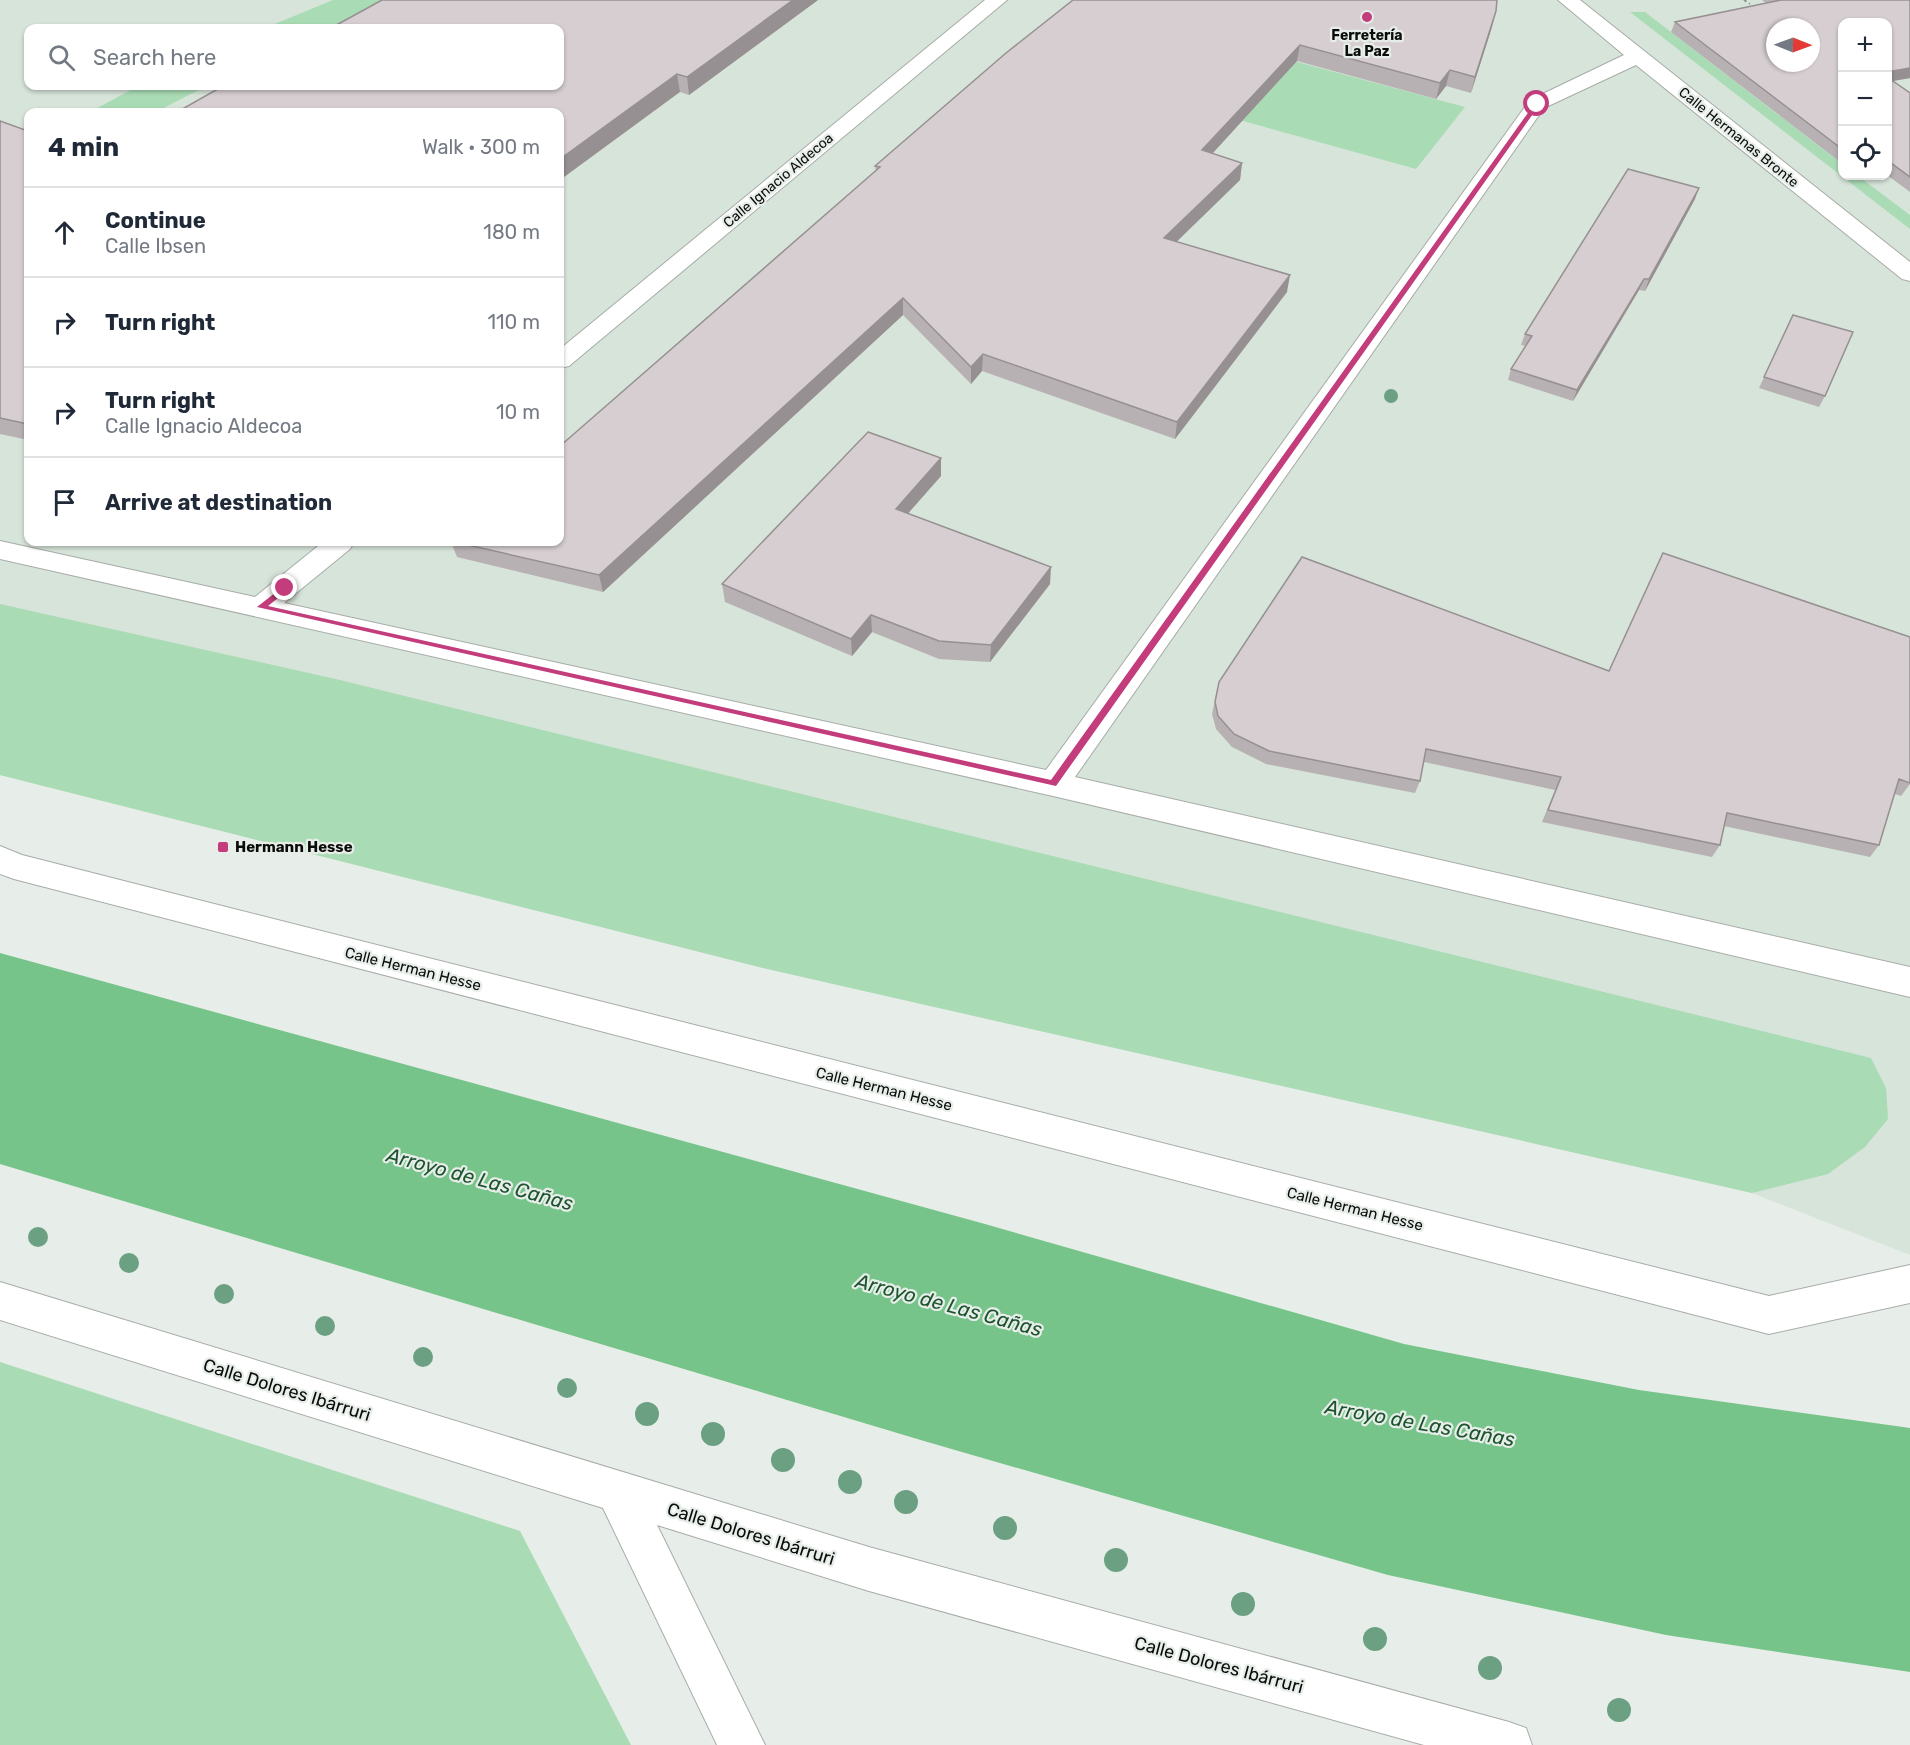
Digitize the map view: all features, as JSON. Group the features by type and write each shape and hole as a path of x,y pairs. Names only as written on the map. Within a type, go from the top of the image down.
{"street":[{"name":"Calle Ignacio Aldecoa","path":"564,358 997,0"},
{"name":"Calle Hermanas Bronte","path":"1568,0 1910,274"},
{"path":"1053,784 1537,104 1638,56"},
{"path":"261,607 335,546"},
{"path":"0,550 1053,784 1910,982"},
{"name":"Calle Herman Hesse","path":"0,859 14,866 167,906 1769,1315 1910,1284"},
{"name":"Calle Dolores Ibárruri","path":"0,1301 618,1494 868,1569 1509,1745"},
{"path":"618,1494 742,1745"}],"path":[{"path":"1744,0 1750,4"}],"shaded area":[{"path":"0,0 1910,0 1910,1255 1752,1193 763,968 0,775"},
{"path":"333,0 406,0 343,24 275,24"},
{"path":"1630,12 1645,12 1838,161 1838,173"},
{"path":"1256,51 1465,107 1416,169 1200,109"},
{"path":"131,90 198,90 164,108 97,108"},
{"path":"1847,180 1863,180 1910,215 1910,229"},
{"path":"0,604 340,680 1871,1058 1886,1088 1888,1119 1865,1147 1828,1174 1752,1193 763,968 0,775"},
{"path":"0,1362 520,1531 631,1745 0,1745"}],"water":[{"name":"Arroyo de Las Cañas","path":"0,953 985,1224 1404,1344 1639,1390 1910,1428 1910,1672 1666,1635 1388,1575 924,1441 0,1164"}],"building":[{"path":"382,0 793,0 687,77 677,74 564,156 564,108 184,108 216,90 564,90 564,24 338,24"},
{"path":"1073,0 1497,0 1496,11 1475,77 1450,70 1440,83 1300,45 1202,150 1242,163 1164,238 1290,275 1177,422 983,354 971,367 903,298 599,575 472,546 564,546 564,443 880,167 875,166 1006,53"},
{"path":"1781,0 1910,0 1910,68 1892,71 1892,18 1838,18 1838,146 1675,22"},
{"path":"1892,80 1910,93 1910,177 1892,164"},
{"path":"0,121 24,130 24,423 0,418"},
{"path":"1628,169 1699,188 1649,279 1644,279 1577,390 1511,369 1532,336 1525,334"},
{"path":"1793,315 1853,332 1825,396 1764,377"},
{"path":"868,432 941,458 896,509 1051,567 991,645 939,641 871,615 851,639 722,584"},
{"path":"1663,553 1910,637 1910,783 1899,779 1879,845 1727,813 1720,845 1548,810 1561,777 1426,749 1420,781 1269,751 1234,734 1218,716 1215,702 1219,682 1302,557 1609,671"}],"place":[{"name":"Ferretería La Paz","path":"1367,17"},
{"name":"Hermann Hesse","path":"223,847"}],"route":[{"path":"285,588 261,607 1053,784 1537,104"}]}
